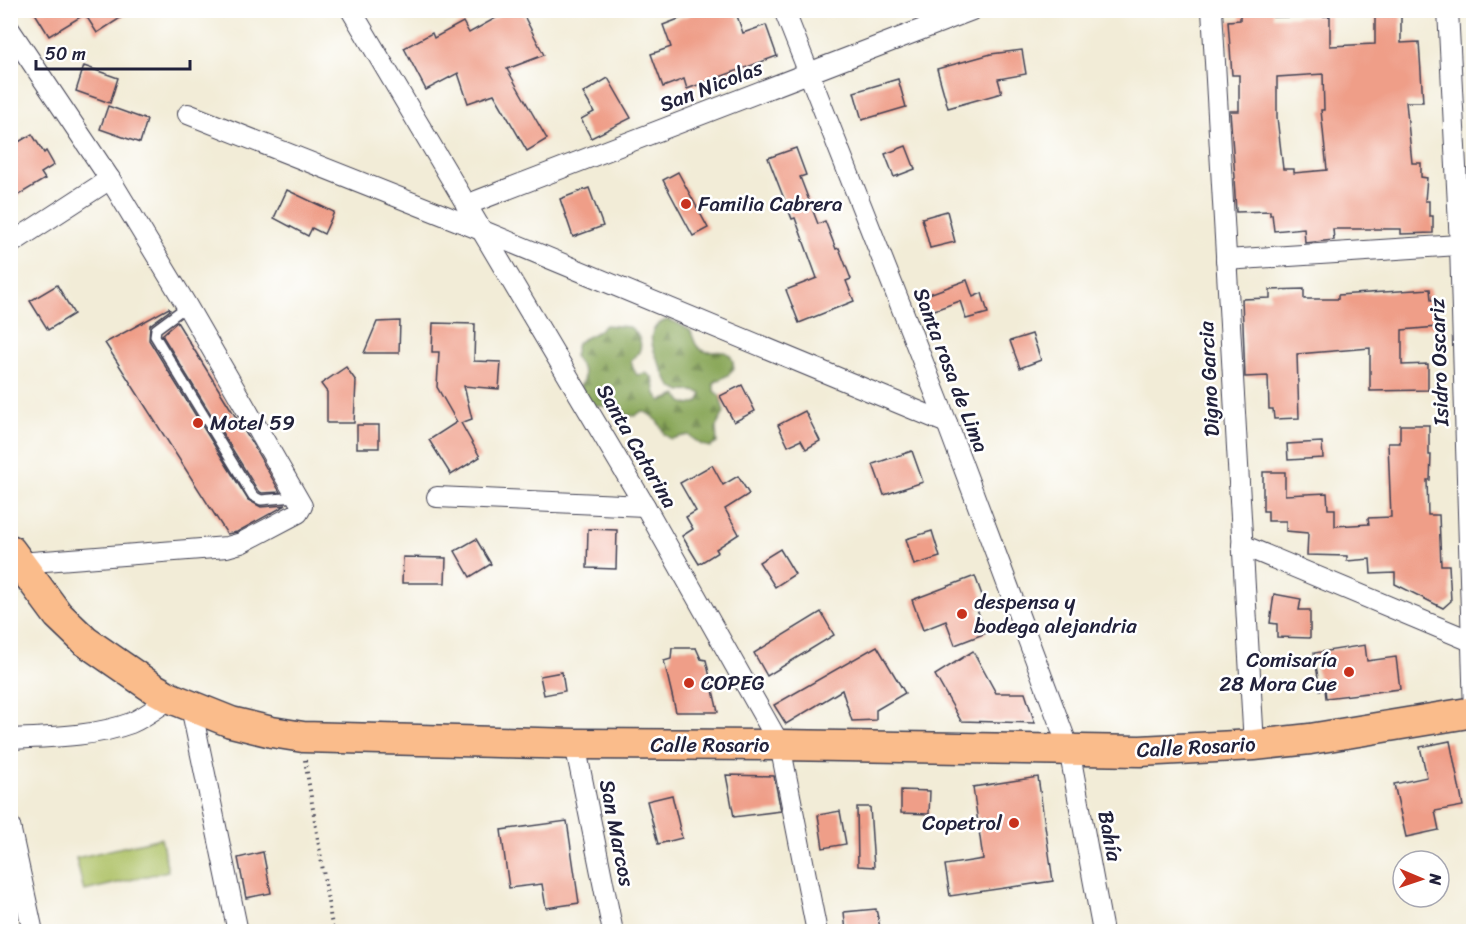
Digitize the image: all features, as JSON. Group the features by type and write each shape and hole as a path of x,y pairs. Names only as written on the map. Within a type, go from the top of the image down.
{"main road":[{"name":"Calle Rosario","path":"15,556 58,615 85,641 115,663 181,703 231,722 303,737 574,744 1140,751 1254,745 1310,739 1473,712"}],"street":[{"name":"Santa Catarina","path":"351,10 645,506 780,745 816,932"},
{"name":"Santa rosa de Lima","path":"784,10 946,423 1069,749"},
{"name":"San Nicolas","path":"466,206 972,10"},
{"name":"Digno Garcia","path":"1212,10 1254,745"},
{"name":"Isidro Oscariz","path":"1448,10 1467,245 1473,712"},
{"path":"10,30 110,179 302,506 298,513 241,543 227,546 15,556"},
{"path":"188,114 481,230 946,423"},
{"path":"10,244 110,179"},
{"path":"1226,260 1467,245"},
{"path":"437,497 645,506"},
{"path":"1242,545 1472,654"},
{"path":"10,739 67,737 111,729 181,703 238,932"},
{"name":"San Marcos","path":"574,744 613,932"},
{"name":"Bahía","path":"1069,749 1103,932"},
{"path":"10,826 33,932"}],"lane":[{"path":"186,306 156,329 155,336 253,496 261,500 298,497"}],"path":[{"path":"303,737 307,777 333,932"}],"green space":[{"path":"667,320 690,330 697,345 703,350 724,352 732,359 734,368 728,375 714,383 714,391 720,396 724,413 716,427 717,443 710,447 702,445 688,435 671,439 664,434 659,423 646,412 642,411 635,416 627,415 622,408 590,405 580,386 584,374 574,356 577,343 599,331 605,325 630,327 640,339 641,344 639,352 631,360 637,375 646,373 653,378 656,394 661,401 677,395 682,402 690,405 698,402 702,394 695,391 681,391 671,386 654,351 652,336 654,330"},
{"path":"161,838 168,871 84,891 76,858"}],"building":[{"path":"33,10 133,10 97,33 85,14 49,36"},
{"path":"510,10 521,10 544,55 507,69 547,139 527,151 494,94 468,103 458,73 426,90 404,48 432,33 434,38 463,22 469,33"},
{"path":"702,10 735,10 743,33 766,25 777,56 687,89 684,79 663,87 651,54 671,47 663,25"},
{"path":"1240,10 1273,10 1273,17 1330,16 1330,46 1375,44 1375,10 1401,10 1401,43 1419,42 1423,102 1406,102 1412,163 1421,163 1421,177 1427,178 1425,201 1429,201 1429,216 1433,216 1433,233 1401,234 1401,229 1333,229 1334,240 1305,243 1304,228 1274,231 1270,211 1236,212 1230,111 1239,111 1239,75 1232,75 1228,21 1240,20","holes":["1323,74 1324,110 1321,110 1327,170 1294,173 1294,169 1283,169 1277,117 1277,77"]},
{"path":"1022,50 1026,74 998,79 1002,93 948,108 937,69 991,54"},
{"path":"84,66 118,78 110,103 76,91"},
{"path":"608,78 631,118 591,138 581,119 594,112 583,93"},
{"path":"898,79 906,107 862,120 854,92"},
{"path":"108,106 147,120 140,143 100,129"},
{"path":"32,134 54,165 41,173 45,179 10,200 10,147"},
{"path":"906,146 915,169 894,177 885,154"},
{"path":"796,148 806,175 800,177 818,224 825,221 836,249 839,248 851,279 846,281 854,301 799,323 786,290 817,278 795,218 792,219 768,158"},
{"name":"Familia Cabrera","path":"678,172 708,228 693,236 663,180"},
{"path":"589,188 603,226 573,237 560,199"},
{"path":"287,190 334,212 324,234 312,228 308,236 274,218"},
{"path":"947,211 955,242 930,248 922,218"},
{"path":"967,280 973,297 982,293 988,313 966,319 960,301 926,313 921,297"},
{"path":"57,285 74,314 48,330 30,301"},
{"path":"1304,289 1304,299 1338,299 1338,295 1430,289 1431,300 1435,300 1437,327 1402,330 1402,365 1428,364 1428,390 1370,391 1370,348 1297,354 1299,418 1274,419 1273,409 1269,409 1268,376 1245,377 1242,299 1270,298 1270,290"},
{"path":"169,308 170,310 150,325 149,340 248,500 261,507 286,505 237,532 227,534 105,343"},
{"path":"400,321 399,353 364,353 377,322"},
{"path":"177,322 280,492 262,493 258,491 162,335"},
{"path":"433,323 475,324 474,361 501,362 499,389 464,386 472,419 461,423 480,457 451,475 429,440 457,422 437,387 439,352 432,352"},
{"path":"1032,334 1041,360 1020,368 1010,341"},
{"path":"346,367 356,381 354,423 327,423 327,392 321,384"},
{"path":"742,385 755,411 734,422 720,396"},
{"path":"805,411 820,441 806,449 801,440 788,446 778,425"},
{"path":"357,425 379,425 379,448 357,448"},
{"path":"1400,425 1429,425 1429,455 1431,455 1430,480 1427,480 1428,515 1439,515 1441,565 1449,565 1451,601 1443,608 1395,584 1395,573 1371,574 1370,559 1347,561 1347,556 1307,555 1308,533 1286,531 1286,521 1268,521 1268,511 1263,511 1263,472 1285,472 1285,495 1327,493 1328,509 1335,509 1335,526 1369,524 1368,518 1391,517 1388,443 1400,443"},
{"path":"1322,442 1323,458 1288,460 1287,444"},
{"path":"912,451 923,482 884,495 873,464"},
{"path":"712,465 723,485 738,476 749,494 725,509 739,534 699,564 682,536 693,529 686,517 696,511 680,483"},
{"path":"588,529 617,530 616,569 587,568"},
{"path":"932,531 940,557 914,565 906,539"},
{"path":"476,539 491,564 470,577 455,551"},
{"path":"780,549 795,574 775,587 759,562"},
{"path":"403,557 446,558 445,583 402,583"},
{"path":"975,576 986,606 977,609 986,633 955,645 946,621 923,630 912,600"},
{"path":"1274,594 1301,599 1299,610 1310,610 1310,638 1277,637 1277,624 1270,623"},
{"path":"821,612 834,635 767,676 754,653"},
{"path":"1365,645 1367,661 1396,657 1400,689 1326,698 1325,689 1320,690 1314,653"},
{"path":"877,646 905,693 876,710 876,720 852,721 842,690 786,724 774,705"},
{"path":"672,648 696,648 701,659 706,660 718,712 676,712 664,661 671,659"},
{"path":"973,651 996,693 1025,693 1035,723 961,721 935,675"},
{"path":"562,672 565,691 544,695 540,676"},
{"path":"1450,741 1463,806 1435,811 1439,830 1406,837 1394,784 1427,777 1420,747"},
{"path":"726,775 774,776 781,811 734,817"},
{"path":"1038,777 1053,881 950,896 945,865 983,859 973,787"},
{"path":"901,790 930,791 929,814 901,813"},
{"path":"672,795 682,838 658,844 647,801"},
{"path":"857,807 870,807 874,867 858,866"},
{"path":"840,811 846,844 823,848 818,815"},
{"path":"567,821 579,903 546,908 542,884 509,888 501,830"},
{"path":"263,852 271,893 246,898 238,858"},
{"path":"876,909 881,932 846,932 844,912"}],"place":[{"name":"Familia Cabrera","path":"686,204"},
{"name":"Motel 59","path":"198,423"},
{"name":"despensa y bodega alejandria","path":"962,614"},
{"name":"Comisaría 28 Mora Cue","path":"1349,672"},
{"name":"COPEG","path":"689,683"},
{"name":"Copetrol","path":"1014,823"}]}
